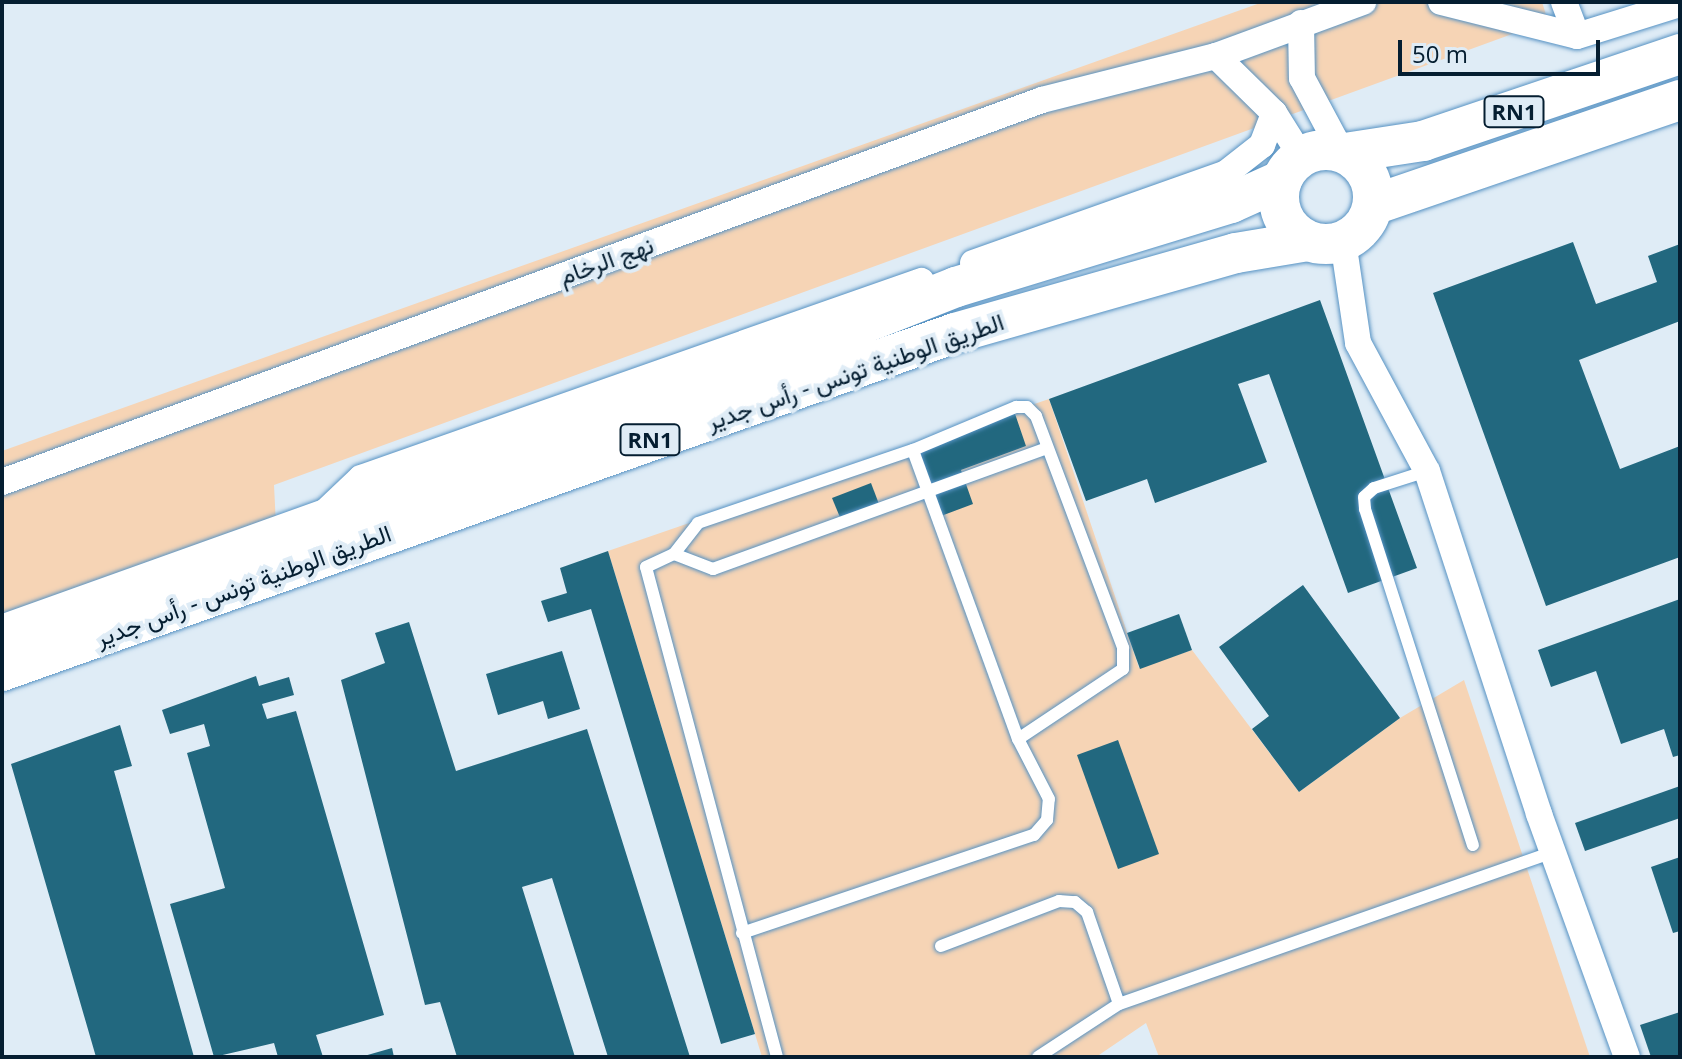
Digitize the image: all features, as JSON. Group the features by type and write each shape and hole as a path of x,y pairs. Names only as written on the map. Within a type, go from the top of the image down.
{"main road":[{"name":"RN1","path":"1292,168 1343,152 1423,141 1680,54"},
{"name":"RN1","path":"1373,205 1680,100"},
{"path":"1292,168 1280,209 1286,222 1325,241 1357,233 1373,205 1368,173 1343,152"},
{"name":"الطريق الوطنية تونس - رأس جدير","path":"2,635 779,357 956,287 1231,203 1292,168"},
{"name":"الطريق الوطنية تونس - رأس جدير","path":"2,671 955,333 1236,253 1325,241"}],"street":[{"name":"نهج الرخام","path":"2,482 1042,100 1216,56 1363,2"},
{"path":"1441,2 1577,36 1680,4"},
{"path":"1564,2 1577,36"},
{"path":"1301,23 1302,78 1343,152"},
{"path":"1216,56 1274,113 1292,168"},
{"path":"306,527 361,478 1225,174 1262,145 1274,113"},
{"path":"1325,241 1358,343 1427,471 1553,852 1627,1057"}],"lane":[{"path":"777,1057 645,574 652,561 674,554 698,523 913,450 1016,407 1027,407 1047,448 1123,648 1123,669 1018,739"},
{"path":"674,554 713,569 1047,448"},
{"path":"742,933 1034,835 1047,820 1049,799 1018,739 913,450"},
{"path":"1427,471 1374,488 1364,497 1365,509 1473,845"},
{"path":"1038,1057 1119,1004 1553,852"},
{"path":"941,946 1059,901 1075,902 1087,912 1119,1004"}],"shaded area":[{"path":"1263,2 1542,2 1548,21 274,485 276,525 2,619 2,451"},
{"path":"1049,399 1139,668 1192,650 1299,792 1400,718 1464,680 1590,1057 1159,1057 1146,1023 1096,1057 762,1057 608,551"}],"building":[{"path":"1573,242 1596,304 1657,282 1648,256 1680,244 1680,321 1579,360 1620,469 1680,446 1680,557 1546,606 1433,293"},
{"path":"1320,300 1417,568 1348,593 1269,374 1238,384 1267,462 1155,503 1147,479 1086,501 1049,399"},
{"path":"1013,408 1026,446 961,470 973,504 933,519 907,447"},
{"path":"871,483 882,512 844,527 832,498"},
{"path":"608,551 755,1034 721,1044 591,609 548,622 541,601 567,593 560,568"},
{"path":"1303,585 1400,718 1299,792 1252,729 1269,716 1219,647"},
{"path":"1680,599 1680,755 1673,757 1664,729 1621,744 1596,671 1551,687 1538,650"},
{"path":"1179,614 1192,650 1140,669 1127,633"},
{"path":"409,622 456,771 587,729 690,1057 608,1057 552,878 522,887 575,1057 457,1057 440,1002 425,1005 341,680 385,663 375,633"},
{"path":"562,651 580,709 548,719 543,701 498,715 486,674"},
{"path":"256,676 259,686 289,677 294,695 262,704 267,719 296,711 384,1015 316,1035 323,1057 278,1057 274,1043 214,1057 170,904 225,888 187,753 210,746 204,724 170,734 162,710"},
{"path":"120,725 132,766 114,771 194,1057 96,1057 11,764"},
{"path":"1118,740 1159,854 1118,869 1077,755"},
{"path":"1680,786 1680,818 1585,851 1575,823"},
{"path":"1680,857 1680,931 1673,933 1651,867"},
{"path":"1680,1012 1680,1057 1651,1057 1640,1025"},
{"path":"392,1048 394,1057 364,1057 364,1056"}]}
